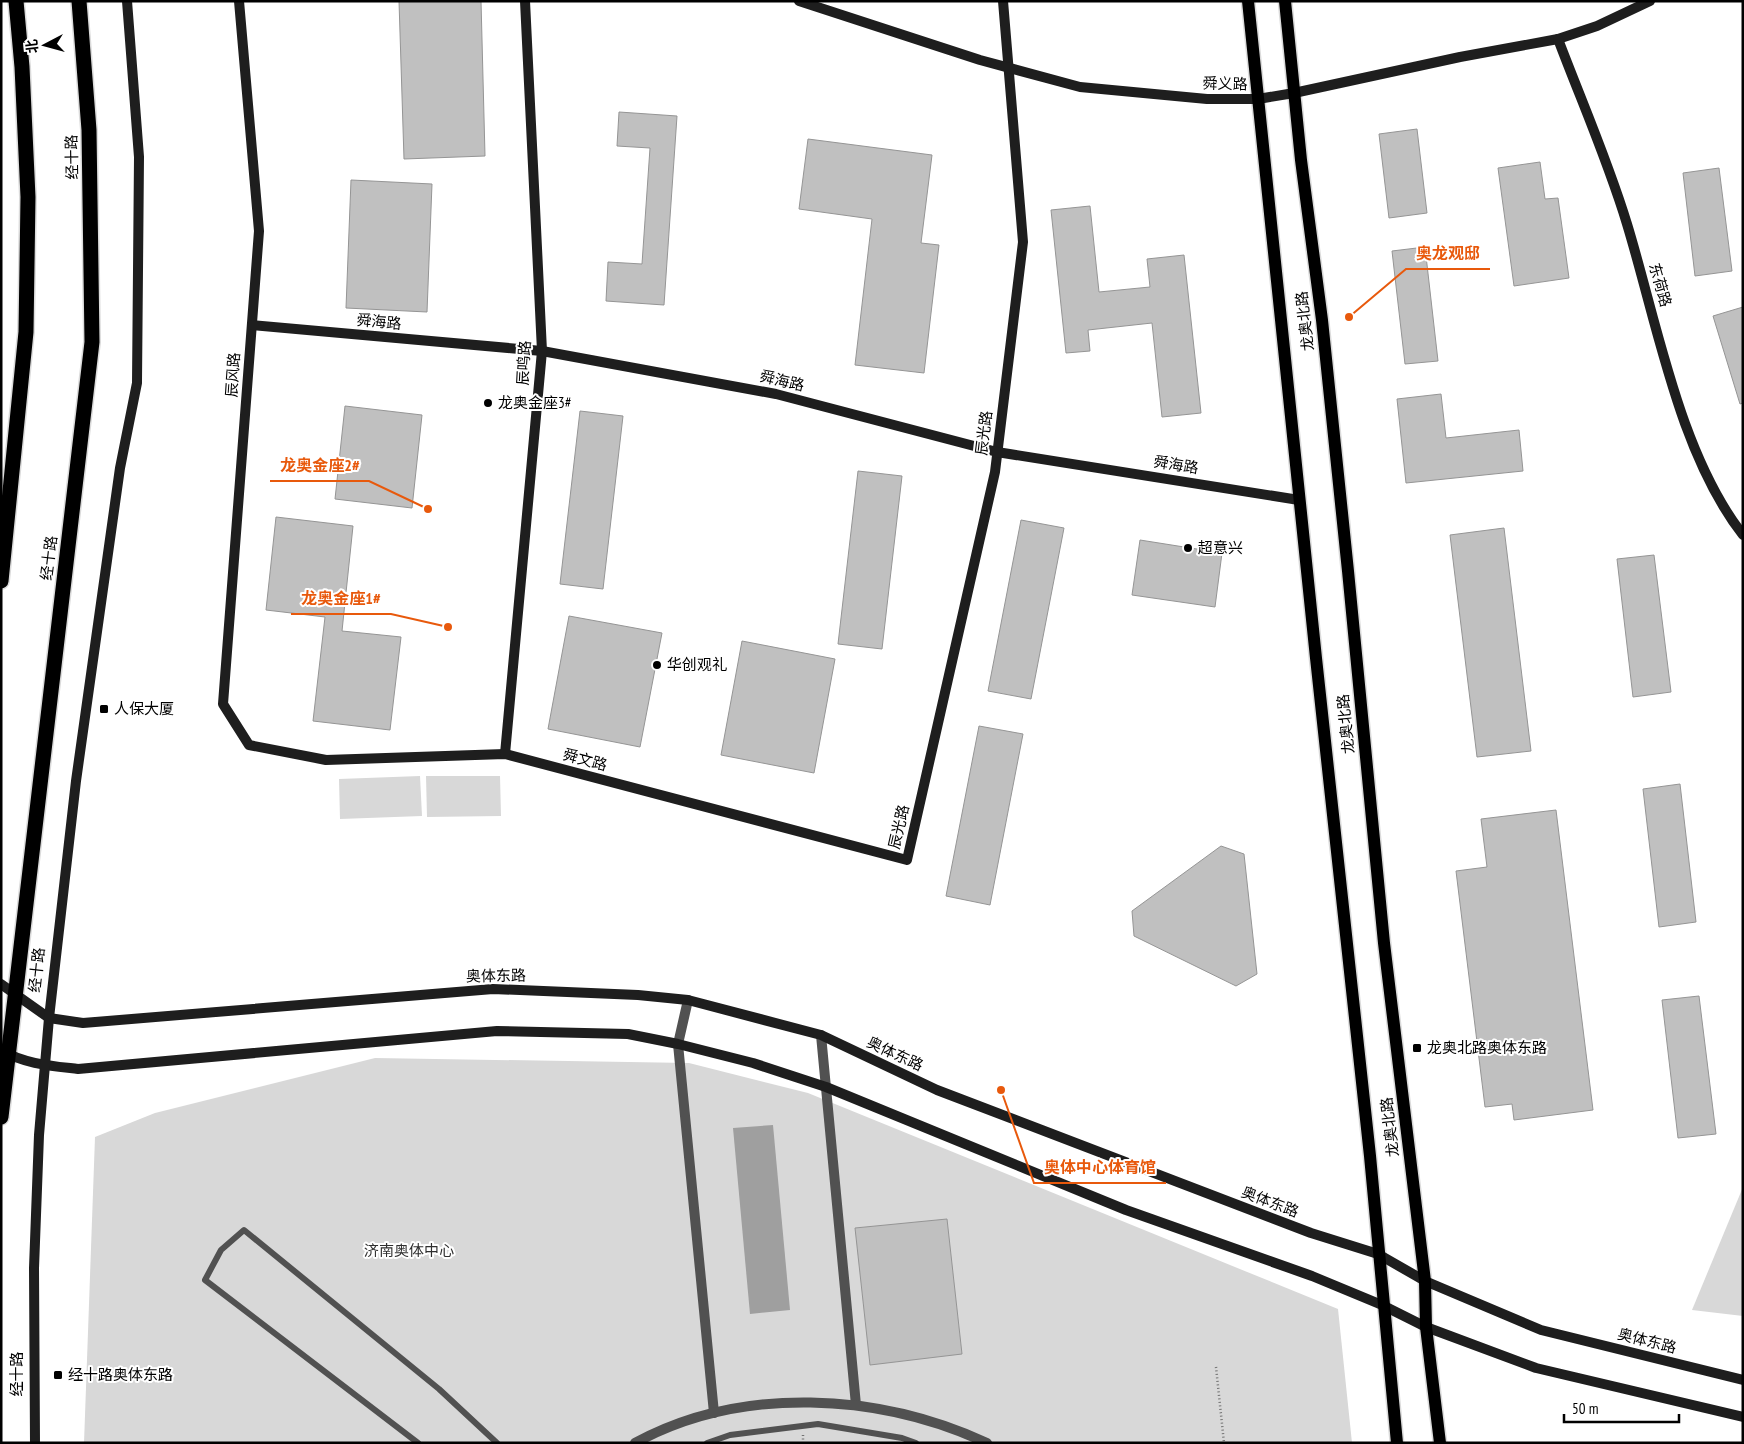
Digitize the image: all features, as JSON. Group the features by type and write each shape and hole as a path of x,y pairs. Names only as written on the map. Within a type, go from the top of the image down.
{"highway":[{"path":"1,581 26,332 28,197 22,67 16,1"},
{"name":"经十路","path":"1,1117 5,1052 16,995 92,342 89,130 79,1"}],"main road":[{"name":"龙奥北路","path":"1248,1 1299,500 1370,1156 1382,1305 1397,1443"},
{"name":"龙奥北路","path":"1285,1 1294,93 1323,330 1384,943 1425,1281 1426,1327 1440,1443"}],"street":[{"name":"经十路","path":"35,1443 34,1268 39,1135 49,1018 77,772 120,468 136,383 139,157 127,1"},
{"name":"辰风路","path":"239,1 258,231 224,704 249,745"},
{"name":"辰鸣路","path":"505,754 542,351 525,1"},
{"name":"舜义路","path":"799,1 1010,68 1080,87 1206,99 1258,99 1294,93 1460,57 1558,39 1597,26 1650,1"},
{"name":"辰光路","path":"907,860 995,472 1023,242 1003,1"},
{"name":"东荷路","path":"1558,39 1626,222 1685,425 1723,509 1743,534"},
{"name":"舜海路","path":"252,325 542,351 776,394 997,452 1299,500"},
{"name":"舜文路","path":"249,745 326,760 505,754 907,860"},
{"name":"奥体东路","path":"1,984 49,1018 83,1023 493,988 638,995 688,1000 820,1035 955,1097 1302,1230 1378,1254 1425,1281 1541,1330 1743,1380"},
{"path":"688,1000 678,1044 714,1413"},
{"path":"5,1052 46,1066 78,1069 498,1031 628,1034 678,1044 753,1063 826,1087 1126,1210 1312,1276 1382,1305 1426,1327 1536,1368 1743,1417"},
{"path":"820,1035 856,1405"},
{"path":"635,1443 654,1433 714,1413 748,1406 802,1402 856,1405 961,1431 987,1443"}],"lane":[{"path":"418,1443 205,1280 221,1250 244,1230 439,1389 497,1443"},
{"path":"707,1443 730,1435 818,1424 902,1438 916,1443"}],"path":[{"path":"1216,1367 1224,1443"}],"green space":[{"path":"420,776 422,816 340,819 339,779"},
{"path":"426,776 500,776 501,816 427,817"},
{"name":"济南奥体中心","path":"375,1058 689,1063 808,1093 1338,1309 1352,1443 84,1443 95,1137 155,1113"},
{"path":"1743,1187 1743,1316 1692,1310"}],"shaded area":[{"path":"773,1125 790,1310 750,1314 733,1128"}],"building":[{"path":"399,1 481,1 485,156 404,159"},
{"path":"619,112 677,116 664,305 606,301 608,262 642,264 650,148 617,146"},
{"path":"1417,129 1427,213 1389,218 1379,134"},
{"path":"808,139 932,155 921,243 939,245 924,373 855,365 872,219 799,209"},
{"path":"1540,162 1545,199 1558,198 1569,278 1514,286 1498,168"},
{"path":"1719,168 1732,271 1695,276 1683,173"},
{"path":"351,180 432,184 427,312 346,308"},
{"path":"1090,206 1099,292 1150,287 1147,259 1184,255 1201,413 1162,417 1152,323 1088,330 1090,351 1066,353 1051,210"},
{"path":"1425,247 1438,361 1405,364 1392,251"},
{"path":"1743,307 1743,403 1740,404 1713,316"},
{"path":"1441,394 1446,438 1519,430 1523,471 1406,483 1397,399"},
{"path":"345,406 422,415 412,508 335,499"},
{"path":"580,411 623,416 603,589 560,584"},
{"path":"858,471 902,476 882,649 838,644"},
{"path":"276,517 353,526 342,631 401,637 390,730 313,721 325,617 266,610"},
{"path":"1021,520 1064,528 1031,699 988,691"},
{"path":"1504,528 1531,751 1477,757 1450,535"},
{"path":"1140,540 1222,553 1215,607 1132,595"},
{"path":"1654,555 1671,692 1633,697 1617,559"},
{"path":"569,616 662,633 640,747 548,729"},
{"path":"742,641 835,659 814,773 721,755"},
{"path":"979,726 1023,734 990,905 946,896"},
{"path":"1680,784 1696,922 1659,927 1643,789"},
{"path":"1556,810 1593,1110 1514,1120 1512,1104 1485,1107 1456,871 1487,867 1481,819"},
{"path":"1221,846 1244,854 1257,974 1236,986 1134,936 1132,911"},
{"path":"1699,996 1716,1134 1678,1138 1662,1000"},
{"path":"947,1219 962,1354 870,1365 855,1228"}],"place":[{"name":"奥龙观邸","path":"1349,317"},
{"name":"龙奥金座3#","path":"488,403"},
{"name":"龙奥金座2#","path":"428,509"},
{"name":"超意兴","path":"1188,548"},
{"name":"龙奥金座1#","path":"448,627"},
{"name":"华创观礼","path":"657,665"},
{"name":"人保大厦","path":"104,709"},
{"name":"龙奥北路奥体东路","path":"1417,1048"},
{"name":"奥体中心体育馆","path":"1001,1090"},
{"name":"经十路奥体东路","path":"58,1375"}]}
